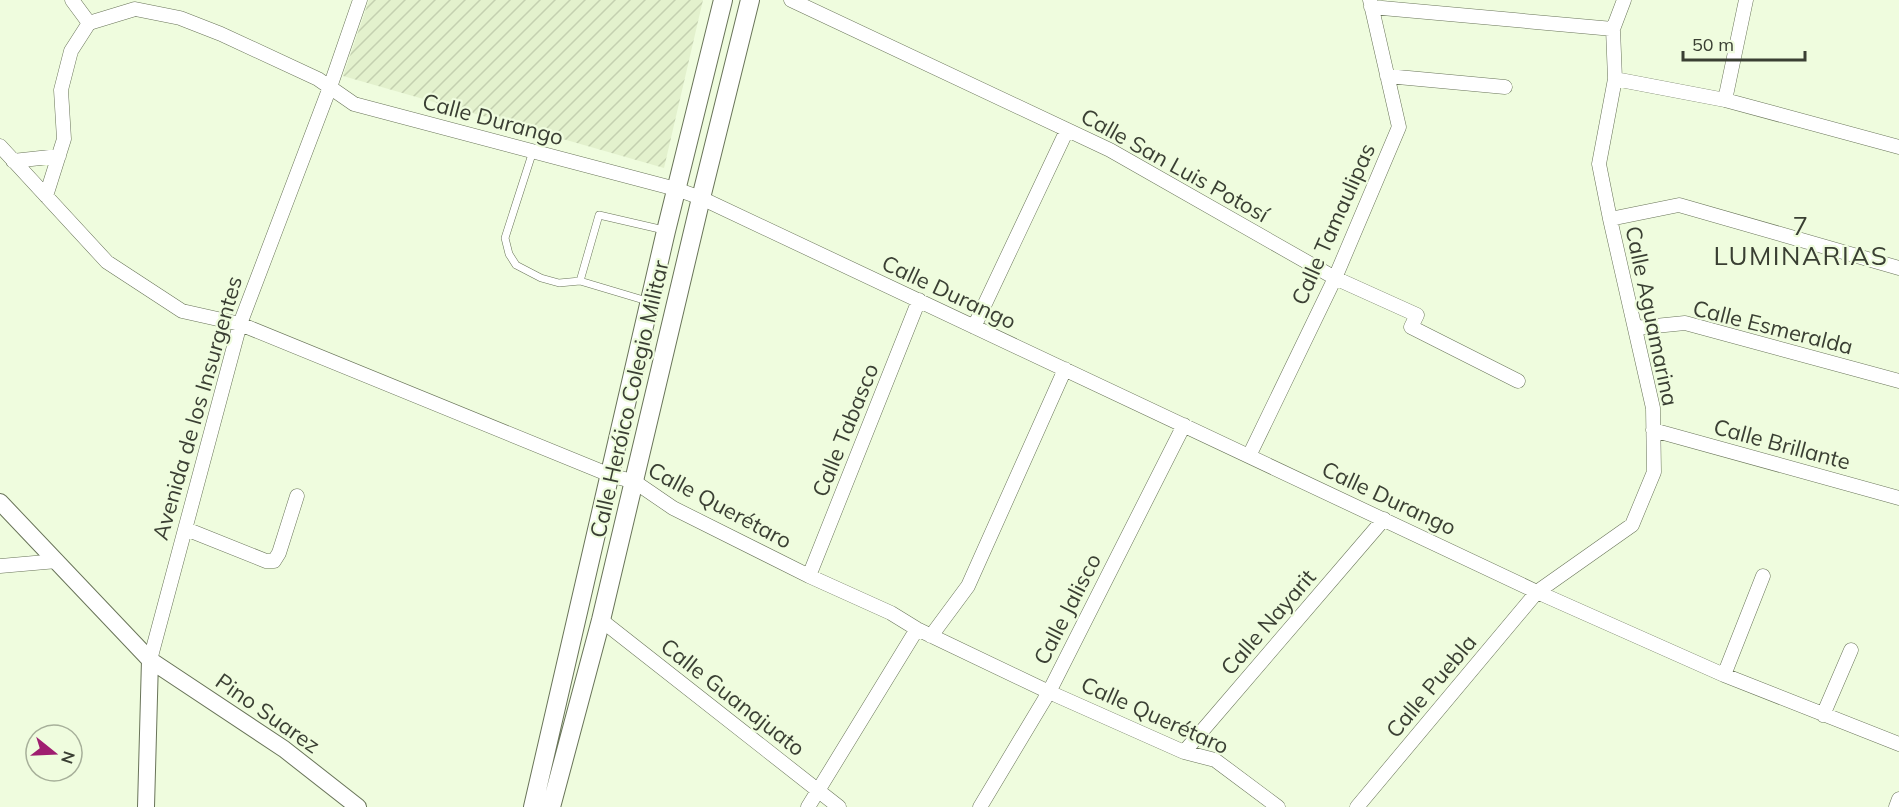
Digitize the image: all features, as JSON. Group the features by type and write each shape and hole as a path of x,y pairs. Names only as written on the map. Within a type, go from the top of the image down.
{"main road":[{"name":"Calle Heróico Colegio Militar","path":"551,807 547,785 610,475 666,231 723,0"},
{"name":"Calle Heróico Colegio Militar","path":"533,807 547,785 601,620 750,0"}],"street":[{"path":"46,196 64,139 61,90 71,51 89,23 72,0"},
{"name":"Avenida de los Insurgentes","path":"146,807 150,660 240,324 330,87 360,0"},
{"name":"Calle San Luis Potosí","path":"791,0 1110,150 1335,278 1417,315 1411,327 1518,381"},
{"name":"Calle Aguamarina","path":"1537,592 1632,525 1654,472 1653,408 1599,164 1615,79 1613,29 1624,0"},
{"path":"1725,100 1746,0"},
{"path":"1371,4 1613,29"},
{"name":"Calle Tamaulipas","path":"1249,456 1335,278 1399,127 1371,4"},
{"name":"Calle Durango","path":"89,23 135,9 180,18 318,79 354,104 676,189 701,198 1537,592 1724,675 1899,744"},
{"path":"1387,76 1504,87"},
{"path":"1615,79 1725,100 1899,147"},
{"path":"974,327 1066,130"},
{"name":"Calle Querétaro","path":"0,146 107,261 182,310 240,324 610,475 635,482 673,508 891,614 931,636 1184,752 1215,760 1278,807"},
{"path":"13,161 59,156"},
{"path":"1610,219 1679,205 1899,268"},
{"name":"Calle Tabasco","path":"809,576 919,300"},
{"name":"Calle Esmeralda","path":"1635,328 1685,323 1899,381"},
{"path":"931,636 968,586 1065,369"},
{"name":"Calle Jalisco","path":"980,807 1049,692 1184,425"},
{"name":"Calle Brillante","path":"1653,430 1899,498"},
{"path":"186,528 266,561 274,561 279,553 297,496"},
{"name":"Pino Suarez","path":"0,502 150,660 284,749 358,807"},
{"name":"Calle Nayarit","path":"1184,752 1384,519"},
{"path":"0,566 57,561"},
{"path":"1724,675 1763,576"},
{"name":"Calle Puebla","path":"1357,807 1537,592"},
{"name":"Calle Guanajuato","path":"601,620 839,807"},
{"path":"808,807 917,629"},
{"path":"1823,715 1851,650"},
{"path":"1896,807 1899,800"}],"lane":[{"path":"532,151 505,238 509,254 516,266 541,278 559,283 580,281 650,302"},
{"path":"580,281 599,215 666,231"}],"shaded area":[{"path":"369,0 703,0 664,168 343,76"}],"district":[{"name":"7 LUMINARIAS","path":"1801,240"}]}
